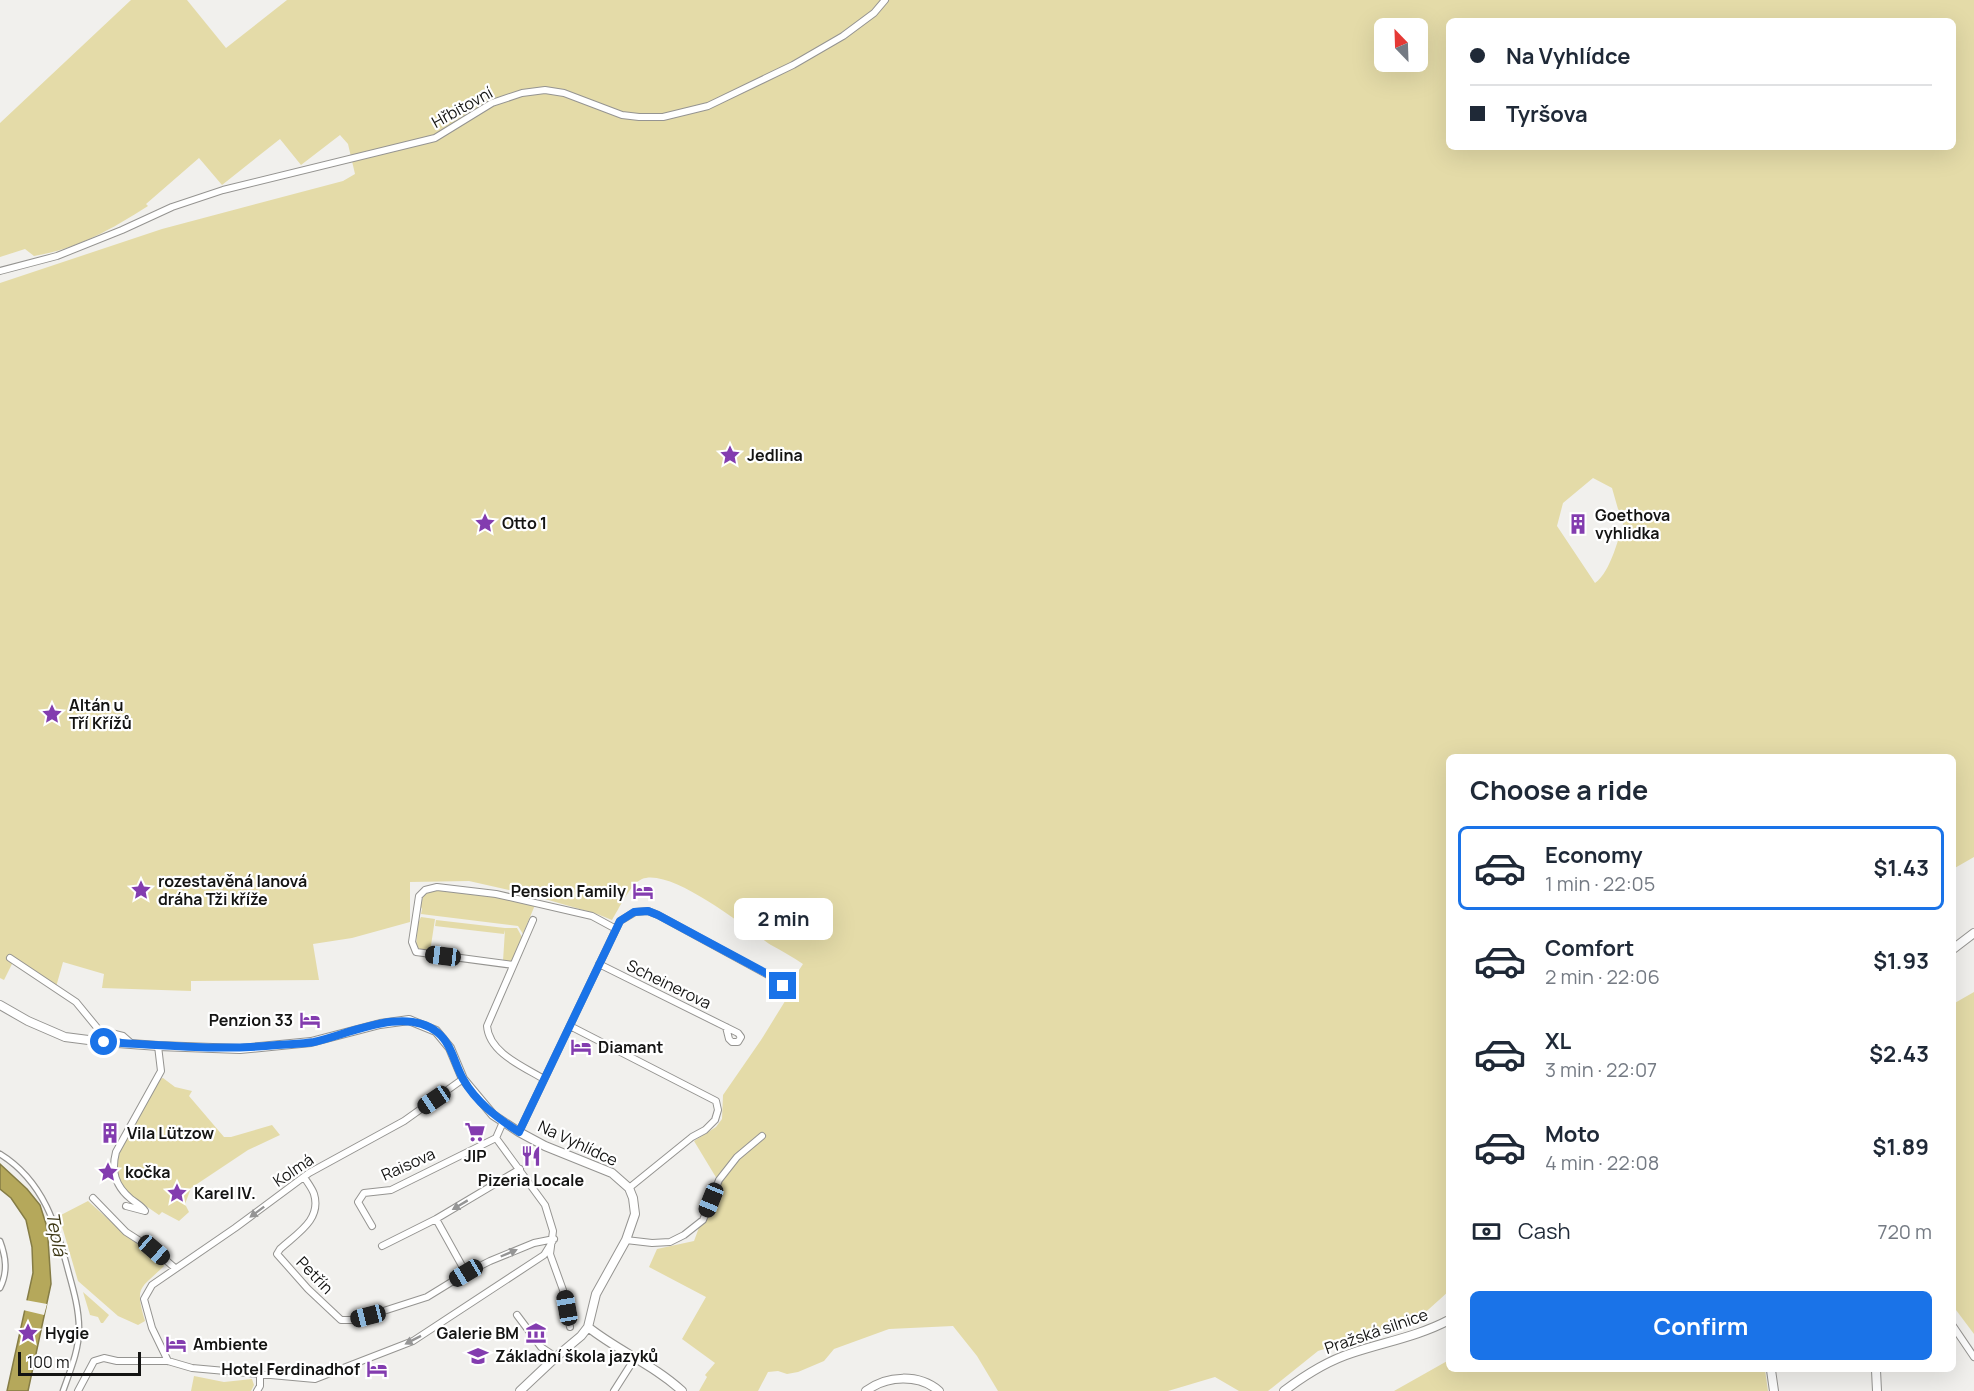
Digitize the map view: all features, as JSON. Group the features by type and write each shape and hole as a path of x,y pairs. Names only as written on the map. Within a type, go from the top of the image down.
{"street":[{"name":"Hřbitovní","path":"0,271 57,256 172,207 222,190 435,138 492,103 522,93 544,90 564,93 622,115 639,117 663,117 708,106 793,65 843,36 874,13 885,0"},
{"path":"513,965 416,952 412,942 418,900 422,892 437,887 495,894 592,916 616,929"},
{"path":"519,1132 616,929 624,917 634,912 648,911 658,915 769,975"},
{"path":"533,921 487,1026 487,1031 502,1052 544,1079"},
{"path":"1956,948 1974,933"},
{"path":"10,958 76,1002 99,1030 123,1036 131,1043"},
{"name":"Scheinerova","path":"599,964 726,1027"},
{"name":"Na Vyhlídce","path":"0,1005 28,1021 65,1037 158,1046 240,1049 311,1042 380,1024 409,1020 436,1031 450,1048 463,1079 483,1105 503,1122 545,1146 612,1173 629,1188 635,1214 626,1240 596,1294 588,1328"},
{"name":"Na Vyhlídce","path":"570,1026 716,1101 718,1110 715,1120 629,1188"},
{"path":"126,1206 146,1211 125,1195 115,1180 113,1164 116,1152 161,1071 158,1046"},
{"name":"Kolmá","path":"168,1361 152,1328 144,1299 152,1285 304,1177 404,1121 463,1079"},
{"path":"503,1122 496,1138 545,1205 554,1231 550,1254 563,1290 570,1327"},
{"path":"626,1240 669,1242 684,1235 703,1221 719,1180 737,1157 762,1136"},
{"name":"Raisova","path":"372,1226 358,1202 364,1193 391,1190 496,1138"},
{"path":"0,1154 19,1167 48,1206 66,1261 75,1296 79,1329 77,1347 63,1391"},
{"path":"382,1246 436,1219 520,1169"},
{"name":"Petřín","path":"304,1177 314,1195 311,1221 277,1254 308,1289 341,1320 353,1320 428,1297 466,1273 534,1243 554,1239"},
{"path":"93,1197 126,1232 154,1250 175,1268"},
{"path":"436,1219 466,1273"},
{"path":"78,1391 94,1361 104,1359 168,1361 192,1368 315,1379 412,1341 544,1255 554,1239"},
{"path":"0,1241 6,1262 0,1288"},
{"path":"518,1315 541,1347 556,1357"},
{"name":"Pražská silnice","path":"1284,1391 1320,1366 1350,1353 1429,1331 1446,1322"},
{"path":"520,1391 588,1328 672,1381 682,1391"},
{"path":"1956,1330 1974,1357"},
{"path":"615,1389 635,1358"},
{"path":"1771,1372 1774,1391"},
{"path":"1876,1372 1877,1391"},
{"path":"257,1391 260,1386 260,1373"},
{"path":"866,1391 892,1380 915,1378 930,1383 939,1391"}],"shaded area":[{"path":"131,0 187,0 226,48 287,0 1974,0 1974,857 1956,867 1956,754 1446,754 1446,1294 1419,1318 1318,1351 1268,1391 1239,1391 1215,1377 1168,1391 998,1391 977,1356 953,1326 889,1329 834,1349 824,1361 798,1372 787,1374 778,1371 768,1372 758,1391 699,1391 707,1377 705,1375 715,1363 682,1339 706,1297 649,1267 657,1249 694,1241 717,1179 694,1141 716,1127 722,1119 723,1095 787,998 790,984 803,964 771,945 708,901 671,882 655,878 642,879 629,891 612,920 531,895 469,881 410,882 410,922 352,938 313,944 319,980 191,981 191,991 102,988 104,974 63,962 56,987 15,958 4,980 0,978 0,283 162,229 343,181 355,174 348,144 340,135 301,165 280,139 222,185 199,158 146,204 148,206 121,223 94,237 50,253 34,256 25,249 0,257 0,123","holes":["1593,478 1612,488 1618,509 1625,518 1606,571 1595,583 1557,526 1563,503"]},
{"path":"432,890 493,896 535,905 523,934 518,926 421,914 420,905 424,895"},
{"path":"421,917 435,919 430,952 421,951 416,947 418,923"},
{"path":"436,920 517,928 522,937 509,963 503,961 505,930 504,934 435,926"},
{"path":"1974,992 1974,1334 1956,1310 1956,1002"},
{"path":"163,1078 175,1087 192,1091 189,1096 224,1137 272,1125 280,1135 248,1150 191,1188 185,1204 189,1212 179,1221 162,1212 159,1215 130,1195 117,1179 117,1156 159,1079"},
{"path":"0,1164 27,1189 40,1205 48,1239 51,1284 28,1391 7,1391 33,1273 32,1247 26,1220 11,1198 0,1189"},
{"path":"88,1201 127,1236 163,1263 164,1266 141,1289 140,1301 145,1321 138,1325 118,1316 78,1281 59,1216"},
{"path":"83,1292 109,1315 103,1323 98,1317 90,1315"},
{"path":"1446,1362 1446,1372 1765,1372 1768,1391 1394,1391"},
{"path":"194,1376 224,1382 252,1379 254,1385 251,1391 191,1391"}],"pier":[{"path":"25,1300 47,1304 44,1315 23,1310"}],"place":[{"name":"Jedlina","path":"730,455"},
{"name":"Otto 1","path":"485,523"},
{"name":"Goethova vyhlidka","path":"1578,524"},
{"name":"Altán u Tří Křížů","path":"52,714"},
{"name":"rozestavěná lanová dráha Tži kříže","path":"141,890"},
{"name":"Pension Family","path":"643,891"},
{"name":"Penzion 33","path":"310,1020"},
{"name":"Diamant","path":"581,1047"},
{"name":"JIP","path":"475,1132"},
{"name":"Vila Lützow","path":"110,1133"},
{"name":"Pizeria Locale","path":"531,1156"},
{"name":"kočka","path":"108,1172"},
{"name":"Karel IV.","path":"177,1193"},
{"name":"Hygie","path":"28,1333"},
{"name":"Galerie BM","path":"536,1333"},
{"name":"Ambiente","path":"176,1344"},
{"name":"Základní škola jazyků","path":"478,1356"},
{"name":"Hotel Ferdinadhof","path":"377,1369"}],"route":[{"path":"104,1042 240,1049 311,1042 380,1024 409,1020 436,1031 450,1048 463,1079 483,1105 493,1115 519,1132 599,964 624,917 634,912 648,911 658,915 775,978 783,986"}],"water label":[{"name":"Teplá","path":"56,1234"}]}
